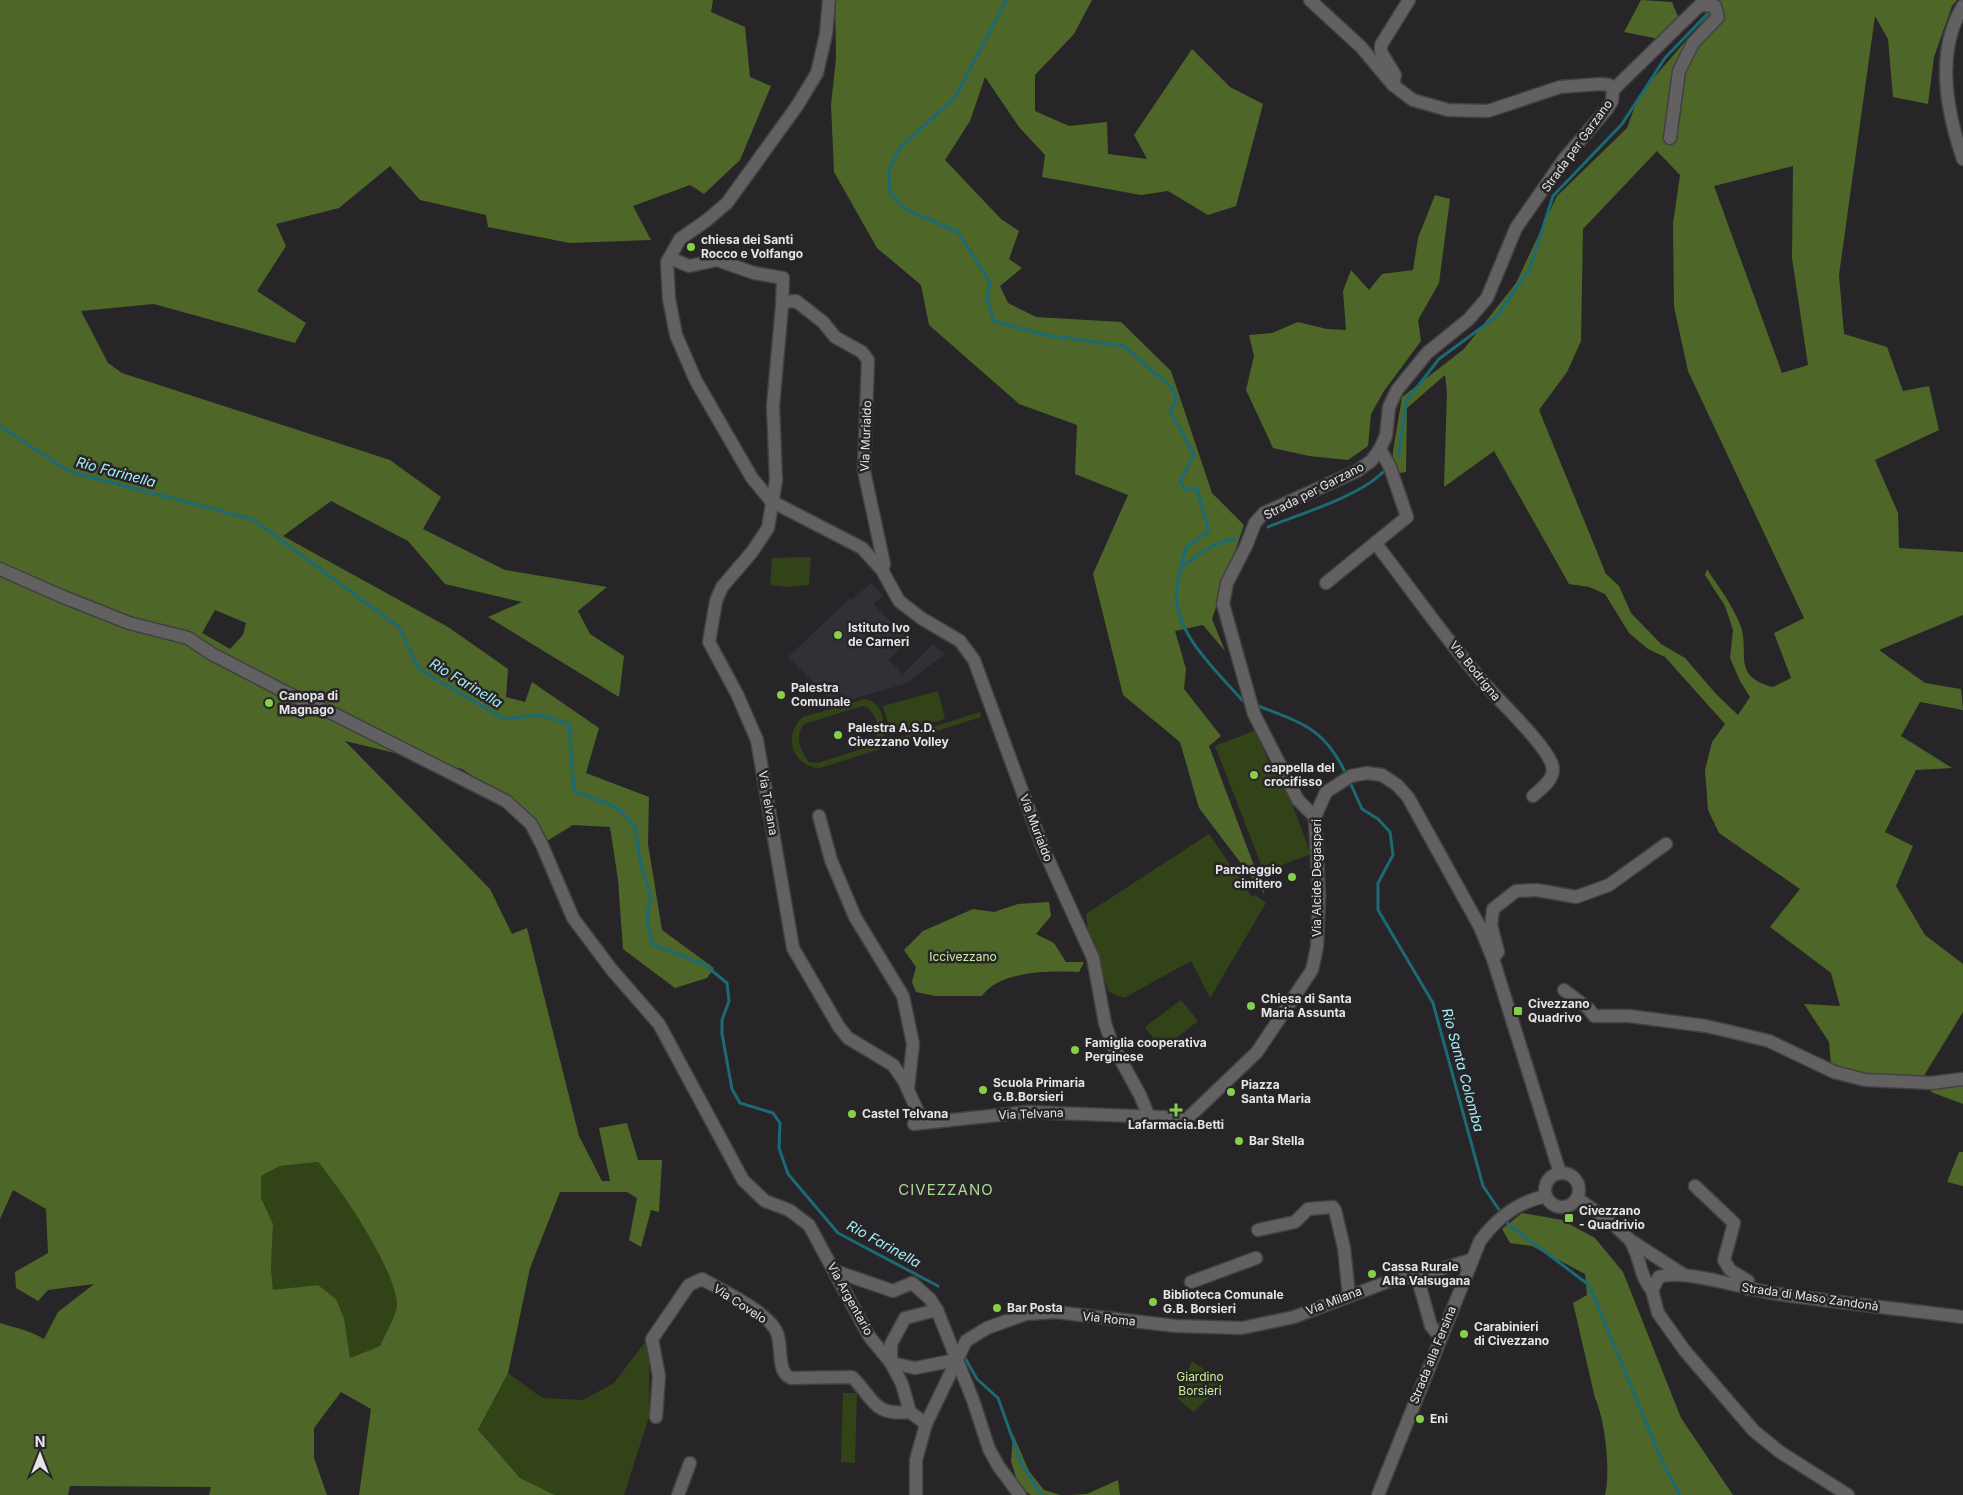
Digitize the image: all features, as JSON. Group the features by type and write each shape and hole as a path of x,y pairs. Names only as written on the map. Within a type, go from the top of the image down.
{"street":[{"path":"771,501 752,478 714,412 696,380 676,335 668,299 668,262 680,239 708,220 727,203 797,106 817,73 826,34 829,0"},
{"name":"Strada per Garzano","path":"1310,0 1361,47 1393,85 1413,100 1448,110 1488,111 1560,87 1601,84 1608,85 1613,90 1612,101 1607,109 1564,159 1516,228 1487,298 1469,319 1427,353 1397,390 1389,408 1386,436 1380,450 1371,461 1357,471 1264,513 1255,523 1246,546 1227,583 1223,604 1254,714 1298,800 1315,817"},
{"path":"1393,85 1395,75 1381,52 1381,46 1409,0"},
{"path":"1613,90 1700,5 1715,6 1718,17 1693,43 1680,71 1670,138"},
{"path":"1963,6 1955,20 1946,50 1947,85 1952,120 1963,159"},
{"name":"Via Telvana","path":"670,258 689,266 717,260 754,273 783,278 773,406 776,480 768,528 752,552 722,587 716,601 709,642 737,694 757,740 793,948 824,1004 848,1038 893,1064 908,1088 918,1112 914,1124 1028,1112 1188,1118"},
{"name":"Via Murialdo","path":"782,306 785,302 796,301 823,322 835,337 862,352 868,360 864,470 884,564 882,570"},
{"path":"1326,583 1407,517 1390,467 1380,450"},
{"name":"Via Murialdo","path":"771,501 862,548 882,570 899,601 921,618 960,641 974,660 1043,848 1093,958 1105,1023 1112,1044 1140,1095 1149,1117"},
{"name":"Via Bodrigna","path":"1376,544 1482,682 1541,747 1552,762 1553,774 1547,784 1533,796"},
{"name":"Via Argentario","path":"0,569 60,596 129,623 188,638 212,654 291,695 334,714 506,801 531,824 573,918 612,970 658,1024 743,1180 765,1201 789,1210 809,1226 869,1336 891,1363"},
{"name":"Via Alcide Degasperi","path":"1188,1118 1257,1052 1295,999 1312,970 1317,947 1319,896 1315,817 1326,792 1331,787 1351,776 1367,773 1382,775 1397,785 1419,813 1480,926 1493,959 1560,1173"},
{"name":"Via Telvana","path":"820,816 831,860 855,917 903,996 913,1044 908,1088"},
{"name":"Via Alcide Degasperi","path":"1493,959 1498,952 1491,925 1493,909 1516,891 1537,890 1576,897 1609,885 1666,844"},
{"path":"1564,990 1588,1008 1594,1016 1629,1016 1706,1026 1732,1032 1769,1041 1834,1072 1865,1080 1931,1083 1963,1079"},
{"path":"1560,1173 1576,1180 1578,1189 1577,1198 1564,1207 1557,1206 1540,1197 1547,1181 1560,1173"},
{"path":"1695,1186 1734,1222 1724,1260 1730,1270 1748,1281 1748,1289"},
{"name":"Strada alla Fersina","path":"1378,1495 1480,1241 1497,1220 1519,1205 1540,1197"},
{"path":"1577,1198 1630,1240 1684,1275"},
{"path":"1258,1230 1295,1222 1308,1209 1333,1207 1336,1210 1344,1248 1349,1295"},
{"path":"1630,1240 1636,1251 1644,1282 1652,1290 1658,1312 1684,1351 1754,1432 1780,1452 1848,1495"},
{"path":"1646,1251 1653,1261 1659,1277 1652,1290"},
{"path":"1191,1282 1256,1258"},
{"name":"Via Milana","path":"1160,1324 1242,1328 1294,1317 1387,1282 1417,1276 1471,1260"},
{"path":"1640,1264 1659,1277"},
{"path":"835,1271 893,1291 912,1283 930,1299 937,1310 973,1400 990,1449 1004,1474 1020,1495"},
{"name":"Strada di Maso Zandonà","path":"1659,1277 1666,1274 1684,1275 1748,1289 1963,1317"},
{"path":"1417,1276 1430,1326 1440,1337"},
{"name":"Via Covelo","path":"656,1417 659,1376 652,1339 689,1285 702,1279 768,1320 777,1332 782,1353 782,1370 786,1376 792,1378 852,1377 861,1386 866,1395 882,1410 910,1412"},
{"path":"926,1424 910,1412 902,1384 891,1363 891,1344 905,1318 937,1310"},
{"name":"Via Roma","path":"916,1495 916,1460 920,1438 956,1360 966,1341 973,1335 1008,1319 1026,1314 1054,1312 1160,1324"},
{"path":"891,1363 915,1368 956,1360"},
{"path":"678,1495 690,1463"}],"shaded area":[{"name":"Istituto Ivo de Carneri","path":"871,583 883,596 873,604 909,640 889,660 903,674 933,644 945,654 905,684 835,704 788,657 850,598 852,600"}],"green space":[{"path":"0,0 713,0 711,12 745,27 750,77 771,86 740,160 704,194 690,185 633,206 651,240 570,243 488,227 486,215 420,200 390,166 339,208 276,224 286,246 257,291 306,323 295,343 154,304 81,311 108,363 122,373 390,460 441,497 423,529 505,570 607,587 578,611 590,634 624,656 619,697 488,617 522,602 445,584 408,541 331,501 283,536 448,627 508,669 506,697 525,702 532,682 599,728 586,773 649,797 648,844 662,930 714,968 707,978 675,988 623,949 618,880 610,827 573,825 547,841 529,812 462,769 345,741 490,889 512,934 527,928 579,1136 602,1181 610,1181 599,1128 627,1123 638,1160 662,1160 659,1212 651,1210 641,1247 629,1240 637,1198 627,1192 560,1192 530,1268 508,1373 478,1430 520,1478 555,1495 359,1495 371,1409 341,1392 314,1428 314,1458 327,1495 209,1495 211,1487 70,1486 68,1495 0,1495 0,1323 27,1331 44,1339 58,1312 94,1284 48,1290 38,1301 16,1288 15,1272 48,1253 46,1209 13,1190 0,1219","holes":["215,610 246,623 243,635 230,649 202,633","318,1162 353,1210 377,1250 393,1288 397,1303 393,1318 380,1346 350,1358 344,1318 336,1299 318,1285 273,1290 271,1268 273,1224 261,1198 261,1176 280,1166"]},
{"path":"835,0 1092,0 1074,34 1035,75 1035,111 1069,126 1107,122 1108,154 1147,159 1134,135 1192,49 1230,87 1263,104 1236,206 1208,215 1168,191 1141,195 1042,177 1045,155 1019,127 985,77 970,121 945,160 1001,219 1019,231 1009,259 1022,268 1000,286 1008,303 1036,317 1121,322 1171,371 1212,493 1244,525 1212,619 1225,651 1203,625 1175,631 1186,669 1184,689 1221,736 1209,746 1265,895 1199,808 1180,742 1123,695 1093,574 1128,495 1075,474 1077,425 1019,404 929,325 921,285 877,248 834,172 831,105 836,58"},
{"path":"1641,0 1672,2 1679,19 1659,39 1624,32"},
{"path":"1711,0 1957,0 1952,6 1934,57 1928,104 1893,97 1888,39 1875,16 1839,275 1844,334 1887,347 1903,391 1929,386 1939,430 1875,460 1898,513 1899,548 1963,552 1963,615 1879,650 1925,683 1961,689 1963,710 1920,702 1901,736 1952,768 1916,770 1885,832 1913,846 1896,886 1925,935 1963,964 1963,1012 1917,1087 1831,1065 1829,1042 1804,1004 1840,1006 1831,973 1770,927 1800,889 1719,833 1708,810 1705,770 1712,742 1725,724 1665,657 1648,649 1629,633 1605,594 1589,587 1569,584 1494,451 1444,487 1447,392 1445,375 1407,408 1406,472 1392,474 1393,451 1402,397 1464,349 1516,283 1557,196 1627,128 1639,95 1708,15","holes":["1657,151 1680,175 1673,224 1674,307 1688,371 1804,618 1774,633 1791,678 1773,687 1759,682 1746,669 1744,642 1736,615 1707,569 1705,575 1725,606 1733,630 1730,658 1740,681 1750,697 1738,715 1716,694 1685,658 1661,644 1631,613 1619,586 1606,574 1539,410 1567,372 1581,341 1583,229","1793,166 1792,258 1808,365 1782,373 1714,186"]},
{"path":"1435,195 1450,199 1439,283 1418,320 1421,341 1384,391 1371,414 1368,446 1348,460 1309,456 1273,448 1246,390 1254,356 1249,335 1272,333 1298,322 1327,329 1346,330 1343,291 1351,270 1369,290 1382,274 1413,270 1418,238"},
{"path":"811,557 809,585 785,587 770,585 772,558"},
{"path":"938,691 945,719 891,734 883,706"},
{"path":"865,699 877,706 883,717 883,743 980,712 981,717 820,768 803,762 793,749 793,732 803,717","holes":["862,706 868,708 875,717 877,725 874,745 818,763 809,762 799,744 799,734 804,724"]},
{"path":"1256,730 1271,769 1278,767 1311,854 1264,872 1215,746"},
{"path":"1209,834 1252,897 1255,895 1266,903 1210,998 1191,961 1124,998 1109,992 1088,931 1086,914"},
{"name":"Iccivezzano","path":"1049,902 1051,916 1036,934 1054,943 1066,962 1084,962 1079,972 1041,972 1013,977 990,987 982,996 935,996 916,992 912,982 916,967 904,950 923,931 973,909 994,912 1018,904"},
{"path":"1181,1000 1198,1021 1162,1049 1145,1027"},
{"path":"1963,1083 1963,1104 1931,1092 1932,1087"},
{"path":"1959,1152 1963,1152 1963,1186 1947,1182"},
{"path":"318,1162 353,1210 377,1250 393,1288 397,1303 393,1318 380,1346 350,1358 344,1318 336,1299 318,1285 273,1291 271,1268 273,1225 261,1198 261,1176 280,1166"},
{"path":"1522,1213 1562,1220 1595,1238 1623,1272 1681,1418 1733,1495 1605,1495 1607,1460 1602,1419 1595,1398 1573,1303 1587,1295 1585,1274 1532,1246 1510,1243 1502,1229"},
{"path":"649,1337 649,1417 624,1495 555,1495 520,1478 478,1431 508,1373 542,1398 583,1400 614,1383"},
{"name":"Giardino Borsieri","path":"1192,1361 1224,1382 1194,1412 1177,1398 1185,1385 1184,1380"},
{"path":"843,1393 857,1393 855,1463 841,1462"},
{"path":"1013,1434 1029,1471 1044,1490 1061,1495 1031,1495 1019,1487 1011,1461"},
{"path":"1118,1480 1120,1495 1069,1495 1087,1494"}],"waterway":[{"name":"Rio Santa Colomba","path":"1006,0 956,96 900,148 889,170 890,192 907,210 958,232 990,282 987,300 994,321 1045,335 1124,346 1173,389 1176,400 1170,411 1194,454 1180,482 1185,489 1197,489 1209,531 1186,547 1179,573 1177,605 1181,620 1198,649 1242,700 1245,701"},
{"path":"1398,457 1407,400 1439,359 1497,316 1530,268 1553,196 1622,124 1665,58 1711,10"},
{"name":"Rio Farinella","path":"0,426 70,472 252,519 399,627 419,669 504,719 541,715 569,724 574,791 618,808 635,826 640,860 651,897 647,915 652,944 705,965 727,983 729,1001 722,1020 722,1034 732,1089 740,1103 773,1113 780,1123 779,1148 788,1174 838,1233 938,1286"},
{"path":"1268,527 1345,497 1373,481 1383,472"},
{"path":"1182,567 1208,549 1222,542 1237,538"},
{"name":"Rio Santa Colomba","path":"1256,705 1298,722 1320,736 1338,758 1346,774"},
{"name":"Rio Santa Colomba","path":"1349,780 1362,809 1378,819 1390,832 1393,855 1378,883 1378,910 1433,1003 1483,1186 1502,1214"},
{"name":"Rio Santa Colomba","path":"1505,1219 1508,1224 1589,1285 1665,1468 1680,1495"},
{"name":"Rio Farinella","path":"964,1356 977,1379 998,1398 1022,1465 1042,1495"}],"place":[{"name":"chiesa dei Santi Rocco e Volfango","path":"691,247"},
{"name":"Istituto Ivo de Carneri","path":"838,635"},
{"name":"Palestra Comunale","path":"781,695"},
{"name":"Canopa di Magnago","path":"269,703"},
{"name":"Palestra A.S.D. Civezzano Volley","path":"838,735"},
{"name":"cappella del crocifisso","path":"1254,775"},
{"name":"Parcheggio cimitero","path":"1292,877"},
{"name":"Chiesa di Santa Maria Assunta","path":"1251,1006"},
{"name":"Civezzano Quadrivo","path":"1518,1011"},
{"name":"Famiglia cooperativa Perginese","path":"1075,1050"},
{"name":"Scuola Primaria G.B.Borsieri","path":"983,1090"},
{"name":"Piazza Santa Maria","path":"1231,1092"},
{"name":"Lafarmacia.Betti","path":"1176,1110"},
{"name":"Castel Telvana","path":"852,1114"},
{"name":"Bar Stella","path":"1239,1141"},
{"name":"Civezzano - Quadrivio","path":"1569,1218"},
{"name":"Cassa Rurale Alta Valsugana","path":"1372,1274"},
{"name":"Biblioteca Comunale G.B. Borsieri","path":"1153,1302"},
{"name":"Bar Posta","path":"997,1308"},
{"name":"Carabinieri di Civezzano","path":"1464,1334"},
{"name":"Eni","path":"1420,1419"}],"district":[{"name":"CIVEZZANO","path":"946,1190"}]}
